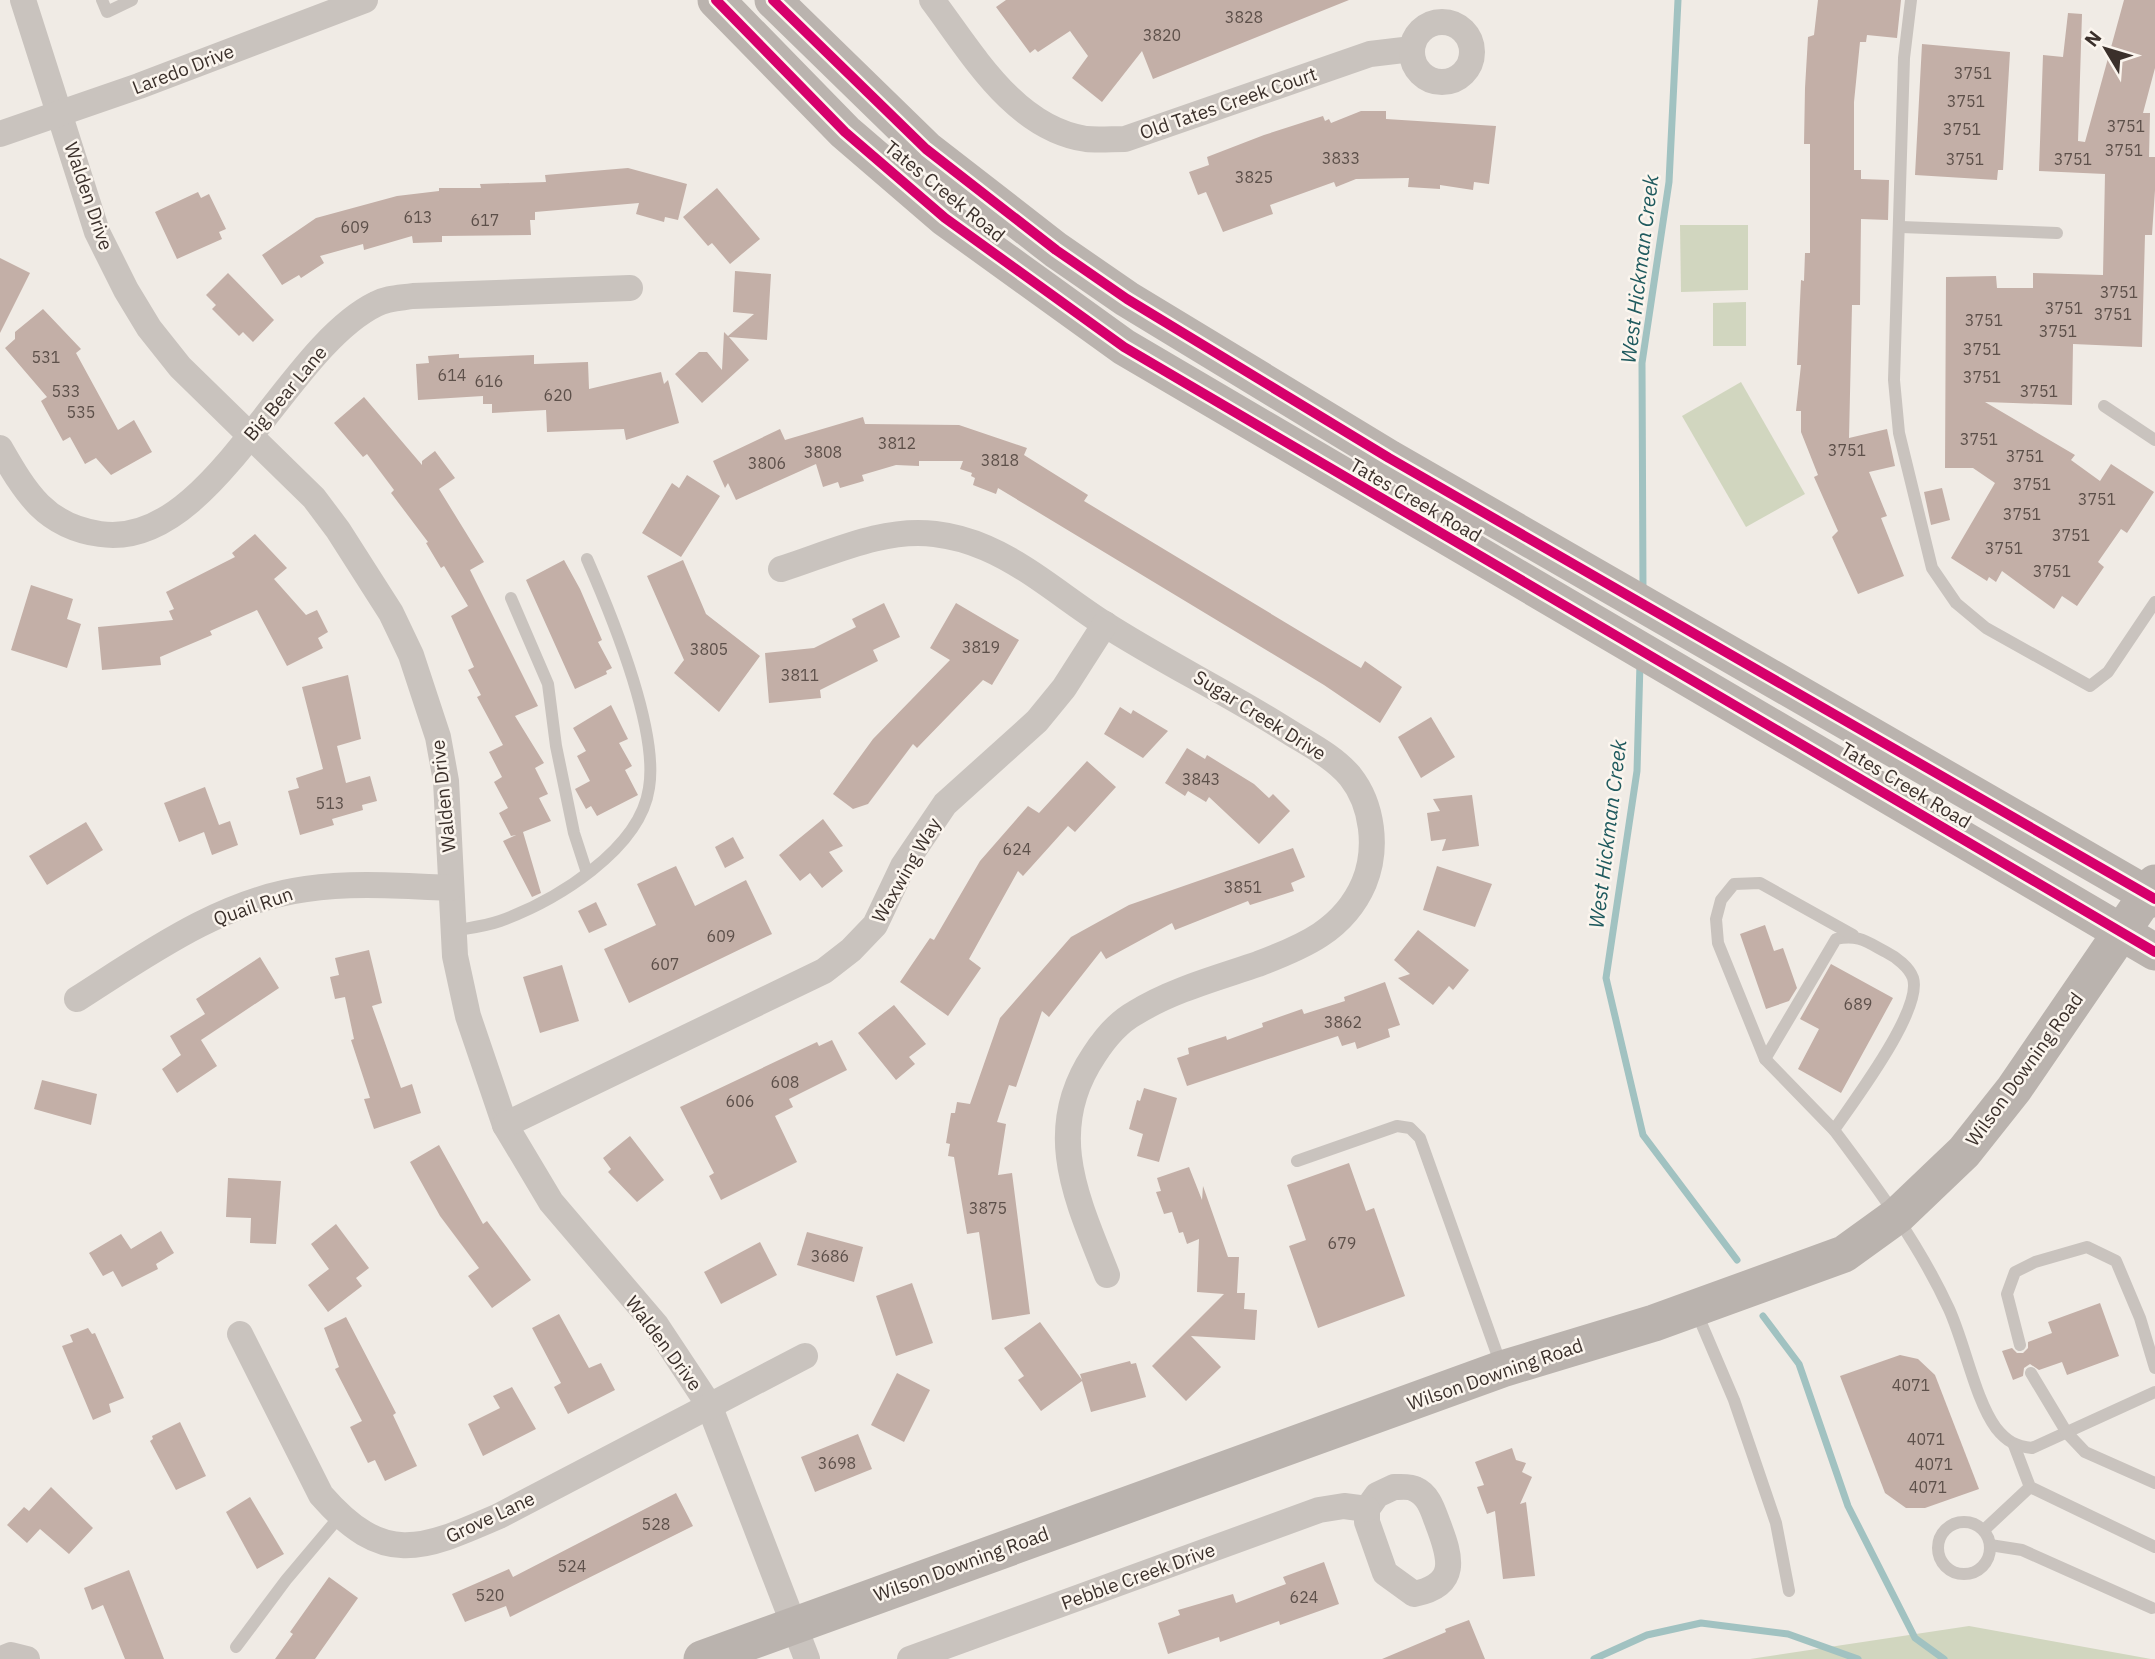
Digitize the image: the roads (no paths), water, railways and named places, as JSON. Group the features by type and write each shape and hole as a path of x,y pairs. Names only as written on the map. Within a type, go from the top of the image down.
{"main road":[{"name":"Tates Creek Road","path":"716,0 845,132 946,218 1046,293 1192,389 2155,953"},
{"name":"Tates Creek Road","path":"773,0 926,149 1056,250 1205,348 1595,578 2152,892"},
{"name":"Wilson Downing Road","path":"702,1659 1502,1369 1654,1323 1844,1254 1898,1215 1964,1153 2014,1088 2120,933 2152,892"}],"street":[{"name":"Walden Drive","path":"23,0 97,232 126,290 149,328 180,366 248,436 314,498 338,530 391,613 411,655 438,737 446,781 451,837 453,931 468,1016 505,1125 551,1202 656,1325 709,1405 807,1659"},
{"name":"Laredo Drive","path":"0,134 61,114 365,0"},
{"name":"Old Tates Creek Court","path":"932,0 996,85 1025,110 1055,129 1086,139 1125,139 1370,54 1412,49"},
{"name":"Big Bear Lane","path":"0,448 31,498 47,514 79,531 120,537 149,531 180,512 340,328 378,303 413,296 630,288"},
{"name":"Sugar Creek Drive","path":"781,569 884,537 934,533 988,548 1105,624 1228,693 1331,758 1351,778 1363,800 1373,851 1364,882 1350,910 1325,935 1292,951 1163,999 1133,1013 1108,1034 1087,1066 1072,1100 1066,1135 1069,1161 1082,1211 1107,1275"},
{"name":"Waxwing Way","path":"505,1125 824,971 851,950 875,925 904,866 945,804 1037,721 1064,688 1105,624"},
{"name":"Quail Run","path":"77,999 196,927 271,896 320,888 390,885 450,888"},
{"name":"Grove Lane","path":"240,1334 315,1483 340,1516 362,1532 395,1546 428,1544 499,1516 806,1356"},
{"name":"Pebble Creek Drive","path":"910,1659 1319,1510 1344,1506 1367,1508"},
{"path":"1,1659 11,1655 27,1659"}],"lane":[{"path":"102,0 107,12 132,0"},
{"path":"1911,0 1904,58 1901,227 1894,380 1899,433 1931,568 1956,603 1986,628 2090,686 2108,672 2155,602"},
{"path":"1901,227 2057,233"},
{"path":"2104,406 2155,440"},
{"path":"453,931 500,921 573,884 624,841 643,814 650,786 648,752 634,681 587,559"},
{"path":"511,598 548,684 561,771 574,833 586,873"},
{"path":"1834,1130 1885,1054 1912,1004 1913,978 1897,958 1760,883 1734,884 1721,900 1716,919 1718,943 1765,1059 1834,1130 1898,1215 1949,1309 1995,1427 2014,1445 2030,1487 2155,1547"},
{"path":"1765,1059 1826,951 1836,939 1853,936"},
{"path":"1297,1161 1397,1126 1410,1128 1420,1138 1502,1369"},
{"path":"2020,1345 2007,1294 2015,1272 2035,1262 2087,1247 2104,1252 2116,1261 2155,1368"},
{"path":"1695,1308 1734,1400 1776,1523 1789,1591"},
{"path":"2031,1373 2067,1433 2085,1451 2155,1483"},
{"path":"2014,1445 2032,1448 2153,1397"},
{"path":"1983,1530 2030,1487"},
{"path":"236,1647 286,1580 340,1516"},
{"path":"1962,1521 1983,1530 1990,1545 1987,1561 1974,1572 1958,1573 1944,1564 1940,1557 1939,1541 1948,1527 1962,1521"},
{"path":"1990,1545 2022,1550 2152,1608"}],"waterway":[{"name":"West Hickman Creek","path":"1643,592 1642,363 1669,182 1678,0"},
{"name":"West Hickman Creek","path":"1640,663 1637,771 1606,978 1643,1135 1737,1260"},
{"name":"West Hickman Creek","path":"1763,1316 1799,1364 1848,1506 1915,1638 1944,1659"},
{"path":"1594,1659 1647,1635 1701,1623 1788,1634 1858,1659"}]}
